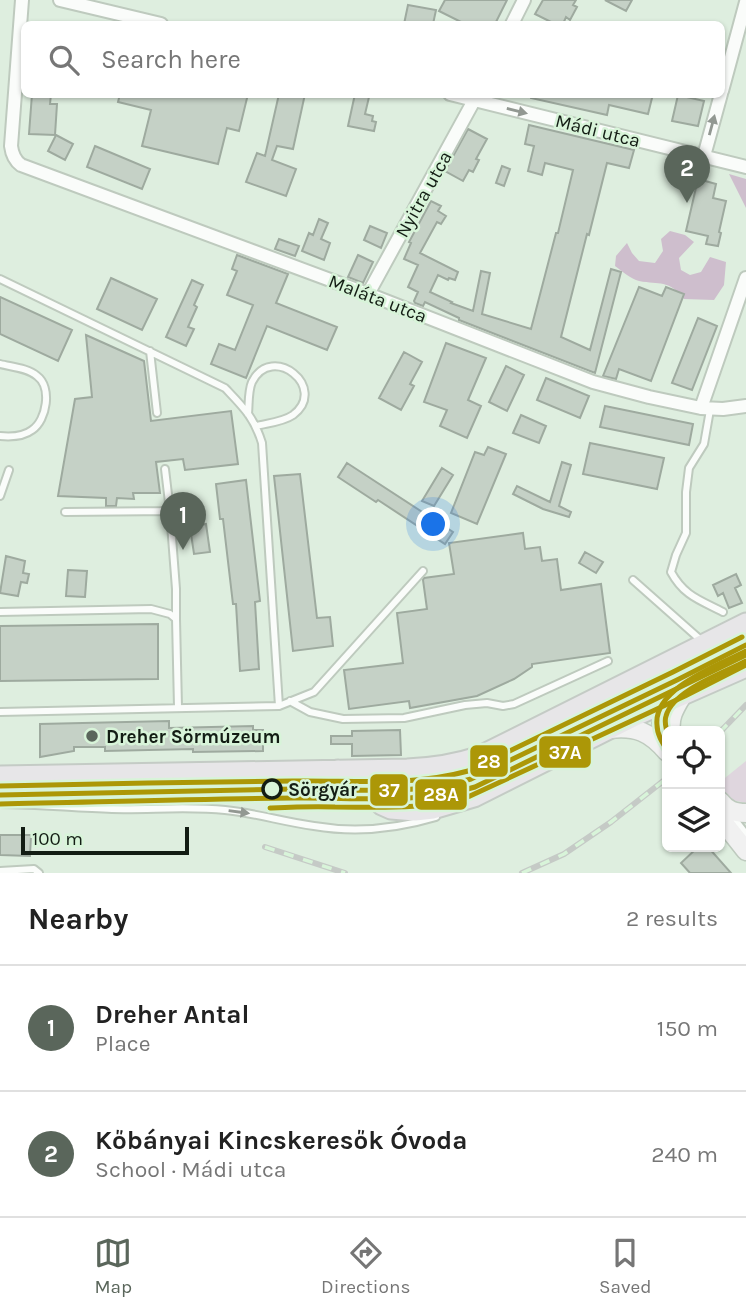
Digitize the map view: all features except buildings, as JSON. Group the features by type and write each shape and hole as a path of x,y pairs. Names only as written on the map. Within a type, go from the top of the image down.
{"main road":[{"path":"0,776 338,771 447,766 478,757 746,623"},
{"path":"338,771 355,780 382,805 391,809 415,811 433,808 474,797 676,694 746,667"},
{"path":"670,726 676,694"},
{"path":"607,730 641,730 662,746"},
{"path":"382,805 380,789 384,781 407,769"},
{"path":"725,810 746,813"},
{"path":"725,814 746,850"}],"street":[{"name":"Maláta utca","path":"22,0 11,146 16,161 21,165 368,294 593,382 706,409 746,406"},
{"path":"60,0 148,21"},
{"path":"514,21 524,0"},
{"path":"725,78 746,2"},
{"name":"Nyitra utca","path":"368,294 474,98"},
{"name":"Mádi utca","path":"479,98 746,167"},
{"path":"704,156 720,98"},
{"path":"706,409 746,278"}],"lane":[{"path":"0,279 225,388 256,426 262,443 279,706"},
{"path":"150,351 157,413"},
{"path":"0,364 38,376 46,391 39,424 23,435 0,436"},
{"path":"248,414 249,392 258,373 278,366 297,375 304,394 302,405 286,419 256,426"},
{"path":"706,409 704,444 689,468 686,533 671,572 685,592 723,612"},
{"path":"165,469 176,589 177,707"},
{"path":"0,496 9,470"},
{"path":"65,512 170,511"},
{"path":"171,523 196,521"},
{"path":"0,712 279,706 314,692 423,571"},
{"path":"633,580 704,644"},
{"path":"0,612 151,609 170,614 176,619"},
{"path":"701,677 746,654"},
{"path":"290,701 310,712 343,719 404,718 487,703 503,706 514,704 608,661"},
{"path":"662,741 656,723 676,694"},
{"path":"0,804 112,809 223,809 315,827 372,830 403,826 442,815 474,797"},
{"path":"725,812 746,834"},
{"path":"0,871 34,869 39,873"}],"shaded area":[{"path":"729,174 746,179 746,208"},
{"path":"670,231 685,235 694,242 679,258 681,270 690,275 701,272 710,257 726,262 724,285 714,300 684,299 673,288 636,280 615,266 616,256 627,243 639,261 655,263 663,251 661,239"},
{"path":"746,761 746,803 732,800 725,792 725,778"}],"railway":[{"path":"725,727 746,705"},
{"path":"522,873 564,854 662,782"},
{"path":"265,847 345,873"}],"transit line":[{"name":"28","path":"0,786 256,781 381,782 446,776 468,771 742,637"},
{"name":"37","path":"0,795 295,789 406,790 449,784 471,779 746,645"},
{"path":"662,741 657,725 659,712 666,700 690,679 746,651"},
{"name":"28A","path":"0,804 257,798 385,799 453,793 475,787 746,655"},
{"path":"666,726 666,716 678,698 700,683 746,661"},
{"name":"37A","path":"270,808 403,807 436,804 470,796 746,665"}],"place":[{"name":"Kőbányai Kincskeresők Óvoda","path":"687,203"},
{"name":"Dreher Antal","path":"183,550"},
{"name":"Dreher Sörmúzeum","path":"92,736"},
{"name":"Sörgyár","path":"272,789"}]}
